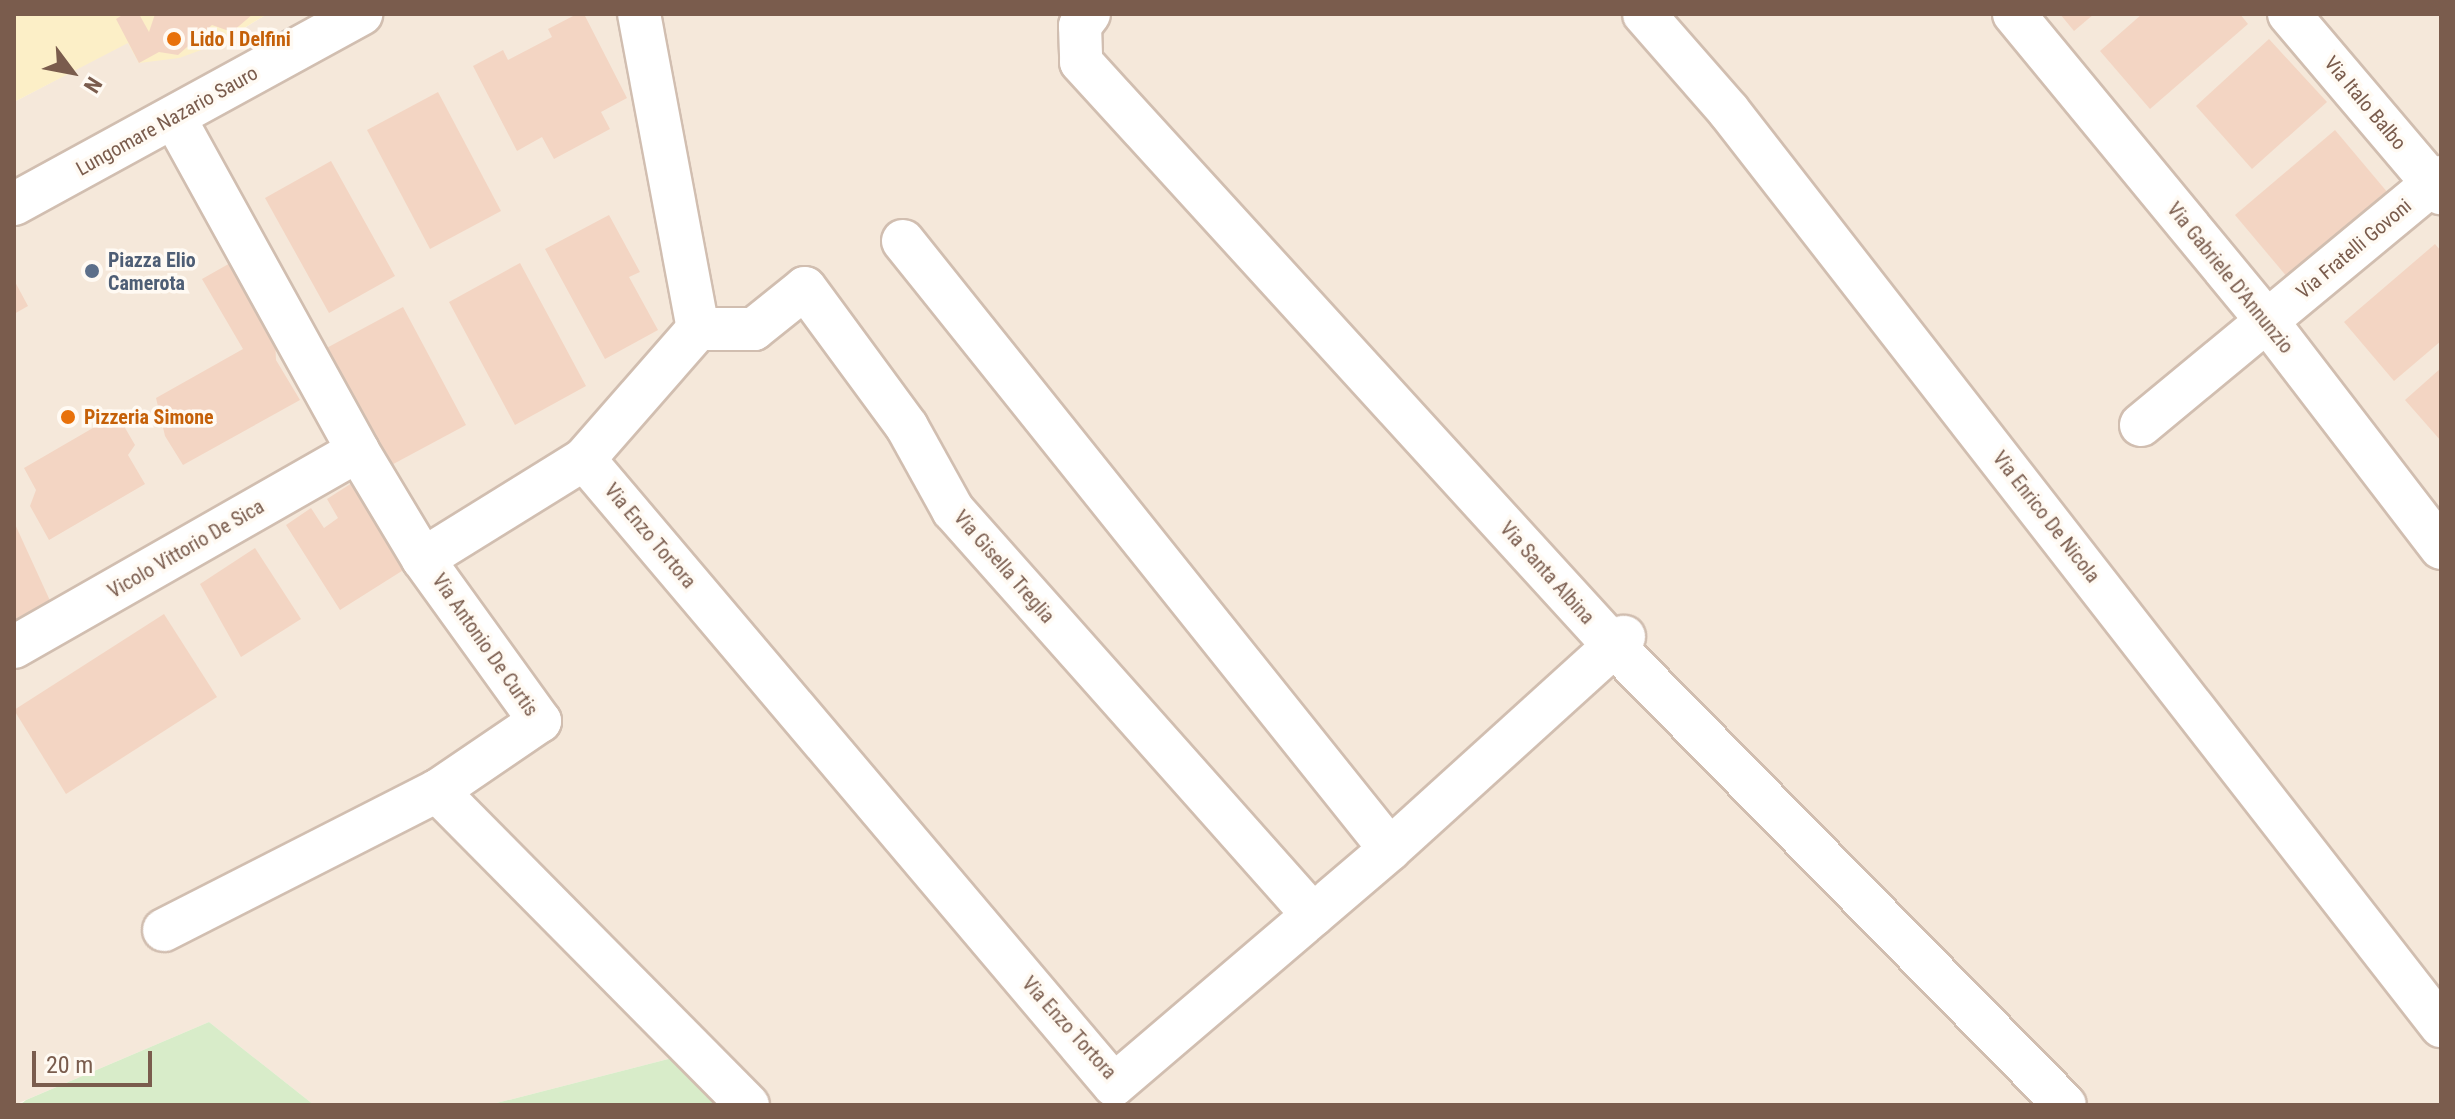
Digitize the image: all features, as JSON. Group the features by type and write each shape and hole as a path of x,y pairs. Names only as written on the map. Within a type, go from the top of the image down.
{"street":[{"name":"Lungomare Nazario Sauro","path":"14,204 175,119 361,14"},
{"path":"423,559 584,459 698,329 639,14"},
{"name":"Via Santa Albina","path":"1089,14 1080,26 1081,62 1619,641 2065,1105"},
{"name":"Via Enrico De Nicola","path":"1644,14 1747,134 2441,1026"},
{"name":"Via Gabriele D'Annunzio","path":"2014,14 2267,321 2441,548"},
{"name":"Via Italo Balbo","path":"2289,14 2438,184"},
{"name":"Via Antonio De Curtis","path":"175,119 358,451 423,559 540,721 437,791"},
{"name":"Via Fratelli Govoni","path":"2141,425 2438,184"},
{"path":"903,241 1390,849"},
{"name":"Via Gisella Treglia","path":"698,329 754,329 805,288 907,427 953,510 1313,915"},
{"name":"Vicolo Vittorio De Sica","path":"14,647 358,451"},
{"name":"Via Enzo Tortora","path":"584,459 1114,1085 1390,849 1619,641"},
{"path":"164,930 437,791 748,1105"}],"shaded area":[{"path":"267,14 2441,14 2441,1105 730,1105 680,1056 489,1105 314,1105 209,1022 14,1105 14,102 128,42 218,44"}],"green space":[{"path":"209,1022 314,1105 20,1105 26,1100"},
{"path":"680,1056 730,1105 489,1105"}],"sand":[{"name":"Lido I Delfini","path":"14,14 267,14 218,44 179,58 139,63 128,43 14,102"}],"building":[{"name":"Lido I Delfini","path":"124,14 139,14 149,32 155,14 253,14 232,32 212,25 178,55 159,52 139,63 116,19"},
{"path":"577,14 584,14 627,98 601,112 610,129 554,159 542,137 517,151 473,66 503,50 508,60 552,37 548,29"},
{"path":"2060,14 2094,14 2074,31"},
{"path":"2142,14 2240,14 2248,24 2150,109 2100,51"},
{"path":"2269,39 2327,102 2252,169 2196,106"},
{"path":"438,92 501,211 430,249 367,130"},
{"path":"2335,130 2388,193 2288,278 2235,215"},
{"path":"331,161 395,276 329,313 265,198"},
{"path":"609,215 640,272 629,277 658,330 605,359 545,249"},
{"path":"2435,244 2441,251 2441,341 2394,381 2344,322"},
{"path":"232,262 275,336 276,360 300,400 183,465 165,436 156,398 243,349 202,279"},
{"path":"520,263 586,386 515,425 449,302"},
{"path":"14,280 28,306 14,314"},
{"path":"403,307 466,425 384,469 321,351"},
{"path":"2441,368 2441,441 2405,400"},
{"path":"117,414 135,445 128,455 145,484 49,540 30,506 36,490 24,468"},
{"path":"352,483 405,569 340,610 286,525 311,508 324,528 338,518 327,499"},
{"path":"14,522 52,605 15,624 14,623"},
{"path":"255,548 301,619 241,657 200,584"},
{"path":"164,614 217,697 66,794 14,710"}],"place":[{"name":"Lido I Delfini","path":"174,39"},
{"name":"Piazza Elio Camerota","path":"92,271"},
{"name":"Pizzeria Simone","path":"68,417"}]}
